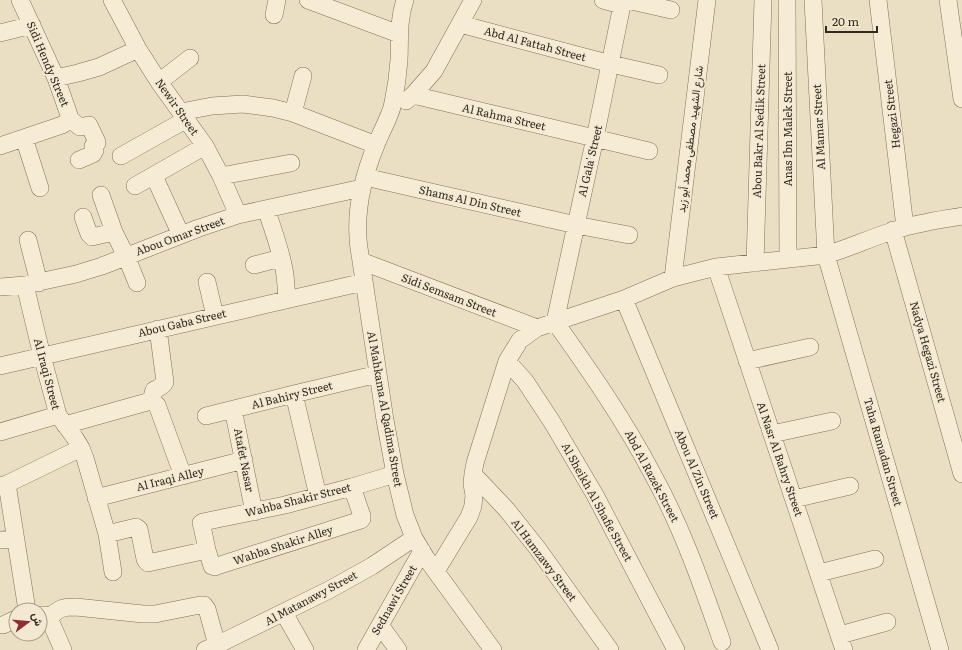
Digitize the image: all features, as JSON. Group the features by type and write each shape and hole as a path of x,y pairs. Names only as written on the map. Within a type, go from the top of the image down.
{"street":[{"name":"Sidi Hendy Street","path":"20,0 56,78 70,115 66,122"},
{"name":"Newir Street","path":"112,0 138,49 159,82 205,146 221,176 238,215"},
{"path":"308,0 399,34"},
{"name":"Al Mahkama Al Qadima Street","path":"405,0 399,34 397,79 390,113 376,144 363,182 358,212 358,237 361,261 385,420 395,474 405,515 418,545 493,650"},
{"path":"390,113 413,96 434,71 473,0"},
{"path":"603,0 671,10"},
{"name":"شارع الشهيد مصطفى محمد أبو زيد","path":"673,278 707,0"},
{"name":"Abou Bakr Al Sedik Street","path":"755,263 763,0"},
{"name":"Anas Ibn Malek Street","path":"787,0 788,259"},
{"name":"Al Mamar Street","path":"813,0 826,255"},
{"name":"Hegazi Street","path":"878,0 899,229"},
{"path":"948,0 957,22 962,99"},
{"name":"Al Gala' Street","path":"555,322 624,2"},
{"name":"Abd Al Fattah Street","path":"460,24 611,64 659,74"},
{"path":"0,33 32,25"},
{"path":"56,78 99,67 138,49"},
{"path":"159,82 190,58"},
{"path":"293,114 303,76"},
{"name":"Al Rahma Street","path":"413,96 649,151"},
{"path":"121,156 184,116 212,106 243,104 273,108 293,114 376,144"},
{"path":"0,146 66,122 80,127 88,125 97,143 93,146 95,150 93,154 79,160"},
{"path":"24,138 40,188"},
{"path":"136,186 205,146"},
{"path":"221,176 291,162"},
{"path":"154,176 181,235"},
{"name":"Shams Al Din Street","path":"363,182 629,235"},
{"name":"Abou Omar Street","path":"0,287 32,284 76,274 238,215 266,209 363,182"},
{"path":"101,195 114,232 137,283"},
{"path":"266,209 277,238 284,269 287,299"},
{"path":"436,570 469,517 474,495 472,484 473,474 507,361 520,340 537,328 624,299 673,278 716,267 826,255 923,222 962,216"},
{"path":"83,217 89,234 92,237 114,232"},
{"name":"Nadya Hegazi Street","path":"899,229 962,474"},
{"name":"Al Iraqi Street","path":"28,240 32,284 42,356 62,420 85,458 106,534 113,572"},
{"name":"Taha Ramadan Street","path":"826,255 940,650"},
{"path":"254,265 281,258"},
{"name":"Sidi Semsam Street","path":"361,261 537,328"},
{"name":"Al Nasr Al Bahry Street","path":"716,267 842,643"},
{"path":"207,282 215,316"},
{"name":"Abou Gaba Street","path":"0,366 364,282"},
{"name":"Abou Al Zin Street","path":"624,299 770,650"},
{"name":"Abd Al Razek Street","path":"555,322 590,371 623,422 653,474 682,536 702,585 722,642"},
{"path":"158,329 165,382 164,385 154,390 152,397 153,402 157,405 183,476"},
{"path":"747,361 810,347"},
{"name":"Al Sheikh Al Shafie Street","path":"507,361 525,381 541,404 591,489 676,650"},
{"name":"Al Bahiry Street","path":"206,416 378,374"},
{"path":"294,394 318,496"},
{"path":"0,432 146,402 153,402"},
{"name":"Atafet Nasar","path":"233,409 254,512"},
{"path":"772,434 832,421"},
{"path":"24,602 8,540 4,485 80,448"},
{"name":"Al Iraqi Alley","path":"96,498 244,460"},
{"name":"Wahba Shakir Street","path":"202,523 205,521 285,505 395,474"},
{"name":"Al Hamzawy Street","path":"473,474 507,510 538,549 610,650"},
{"path":"794,499 850,486"},
{"name":"Wahba Shakir Alley","path":"202,523 207,550 212,566 214,567 362,519 352,487"},
{"path":"106,534 136,527 138,529 146,562 148,563 207,550"},
{"name":"Al Matanawy Street","path":"218,647 335,587 372,566 418,545"},
{"name":"Sednawi Street","path":"366,650 380,625 418,545"},
{"path":"819,573 875,559"},
{"path":"48,615 66,607 155,614 204,605 207,609 218,647"},
{"path":"284,613 304,650"},
{"path":"842,643 887,622"},
{"path":"48,624 62,650"},
{"path":"380,625 398,650"}]}
